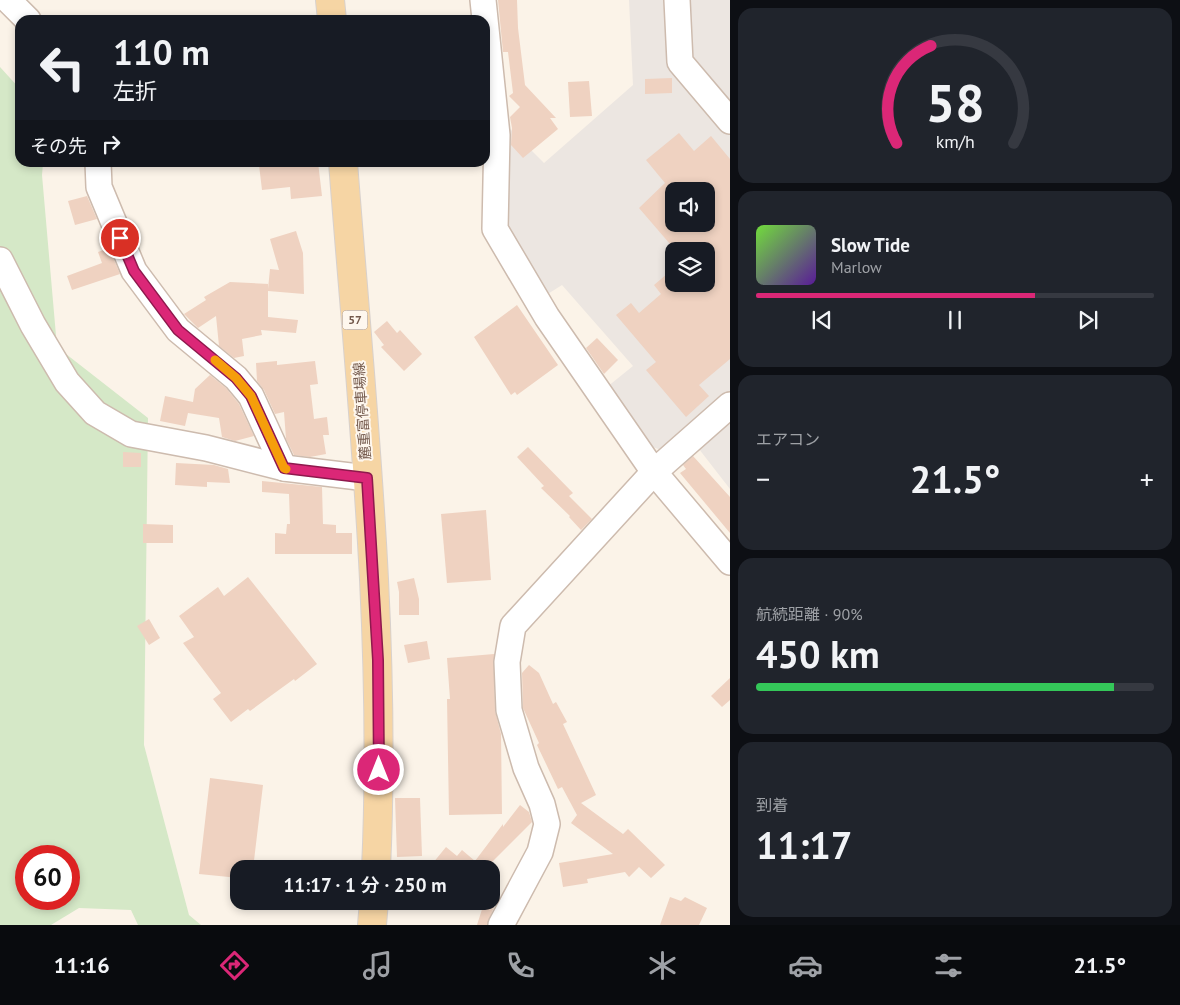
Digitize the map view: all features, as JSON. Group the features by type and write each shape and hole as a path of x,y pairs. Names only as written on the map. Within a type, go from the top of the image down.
{"main road":[{"path":"330,0 332,15"},
{"name":"麓重富停車場線","path":"343,167 367,478 379,680 379,807 376,860"},
{"path":"372,925 373,910"}],"street":[{"path":"8,0 23,15"},
{"path":"483,0 485,15"},
{"path":"677,0 680,62 730,121"},
{"path":"490,68 497,135 495,229 547,316 654,472 730,562"},
{"path":"98,167 99,187 134,271 178,330 236,378 251,396 284,468"},
{"path":"0,260 33,325 67,382 95,413 131,434 206,448 284,468 367,478"},
{"path":"501,925 540,852 547,824 542,804 526,768 509,710 507,662 513,626 654,472 730,405"}],"shaded area":[{"path":"629,0 730,0 730,489 685,431 664,451 650,446 607,387 633,366 562,285 543,297 507,229 508,127 544,163 633,85"}],"green space":[{"path":"0,67 15,84 15,167 43,167 57,347 148,418 144,745 189,915 201,925 138,925 131,910 80,908 80,845 15,845 15,910 76,910 51,925 0,925"}],"building":[{"path":"498,0 517,0 518,28 525,85 556,118 550,118 558,129 523,158 511,145 512,128 510,117 520,107 509,96 513,93 508,52 503,52"},
{"path":"672,78 672,93 645,94 645,79"},
{"path":"589,81 592,116 570,117 568,82"},
{"path":"679,133 694,151 711,136 730,159 730,359 699,385 709,396 686,417 646,370 656,362 616,315 631,303 639,313 661,294 654,285 665,276 665,292 715,292 715,242 668,242 639,208 665,183 646,160"},
{"path":"259,167 319,167 322,196 291,199 290,187 262,190"},
{"path":"87,196 97,219 75,225 68,201"},
{"path":"296,231 303,253 304,294 268,291 268,317 298,320 296,333 261,330 262,335 242,339 244,356 234,358 219,346 216,316 198,328 184,314 206,300 204,297 230,282 269,284 270,269 279,270 270,239"},
{"path":"109,248 120,274 72,290 67,276 102,263 98,252"},
{"path":"517,305 558,365 517,395 515,392 511,395 474,337"},
{"path":"387,321 397,333 400,330 422,354 404,371 381,347 384,345 374,332"},
{"path":"597,338 618,360 604,374 586,348"},
{"path":"277,361 277,365 315,361 318,384 310,385 314,419 327,417 329,435 323,435 326,454 310,457 294,455 286,439 284,412 275,414 264,390 257,381 256,363"},
{"path":"210,375 226,388 239,404 254,436 235,441 222,437 219,418 188,413 185,426 160,421 165,396 193,402 195,389"},
{"path":"528,447 573,493 569,496 592,519 581,530 570,516 541,488 544,486 517,457"},
{"path":"123,452 141,453 141,467 123,467"},
{"path":"693,456 730,497 730,533 680,473 686,469 683,465"},
{"path":"176,463 214,465 228,469 230,483 207,482 207,487 175,485"},
{"path":"262,481 322,487 323,524 336,525 336,533 352,533 352,554 275,554 275,533 286,534 287,524 290,524 289,494 262,492"},
{"path":"486,510 491,580 447,583 441,514"},
{"path":"143,524 173,525 173,543 143,543"},
{"path":"248,577 317,664 295,681 294,679 250,711 248,709 231,722 213,699 221,693 183,643 194,637 179,616 218,587 224,596"},
{"path":"414,578 419,599 419,615 399,615 397,582"},
{"path":"149,619 160,638 149,645 137,626"},
{"path":"427,641 430,659 408,663 404,645"},
{"path":"494,654 495,711 501,734 502,814 449,815 447,699 450,699 447,658"},
{"path":"529,665 539,673 553,704 556,702 567,722 563,724 596,795 581,803 623,834 628,829 665,865 651,878 639,867 629,877 625,872 587,879 588,883 563,887 559,863 613,854 571,823 577,815 562,787 558,789 537,745 539,743 523,708 522,673"},
{"path":"730,678 730,700 722,707 711,696"},
{"path":"210,778 263,785 254,860 230,860 230,877 199,874"},
{"path":"395,798 420,798 422,856 397,857"},
{"path":"520,805 529,812 532,822 494,860 476,860 503,824 503,827"},
{"path":"446,847 457,856 462,850 474,860 435,860"},
{"path":"670,897 681,901 685,897 707,908 699,925 660,925"},
{"path":"482,910 493,910 487,925 477,925"}],"slow traffic":[{"path":"215,360 236,378 251,396 286,469"}],"route":[{"path":"120,238 134,271 178,330 236,378 251,396 284,468 367,478 376,601 379,680 379,770"}]}
